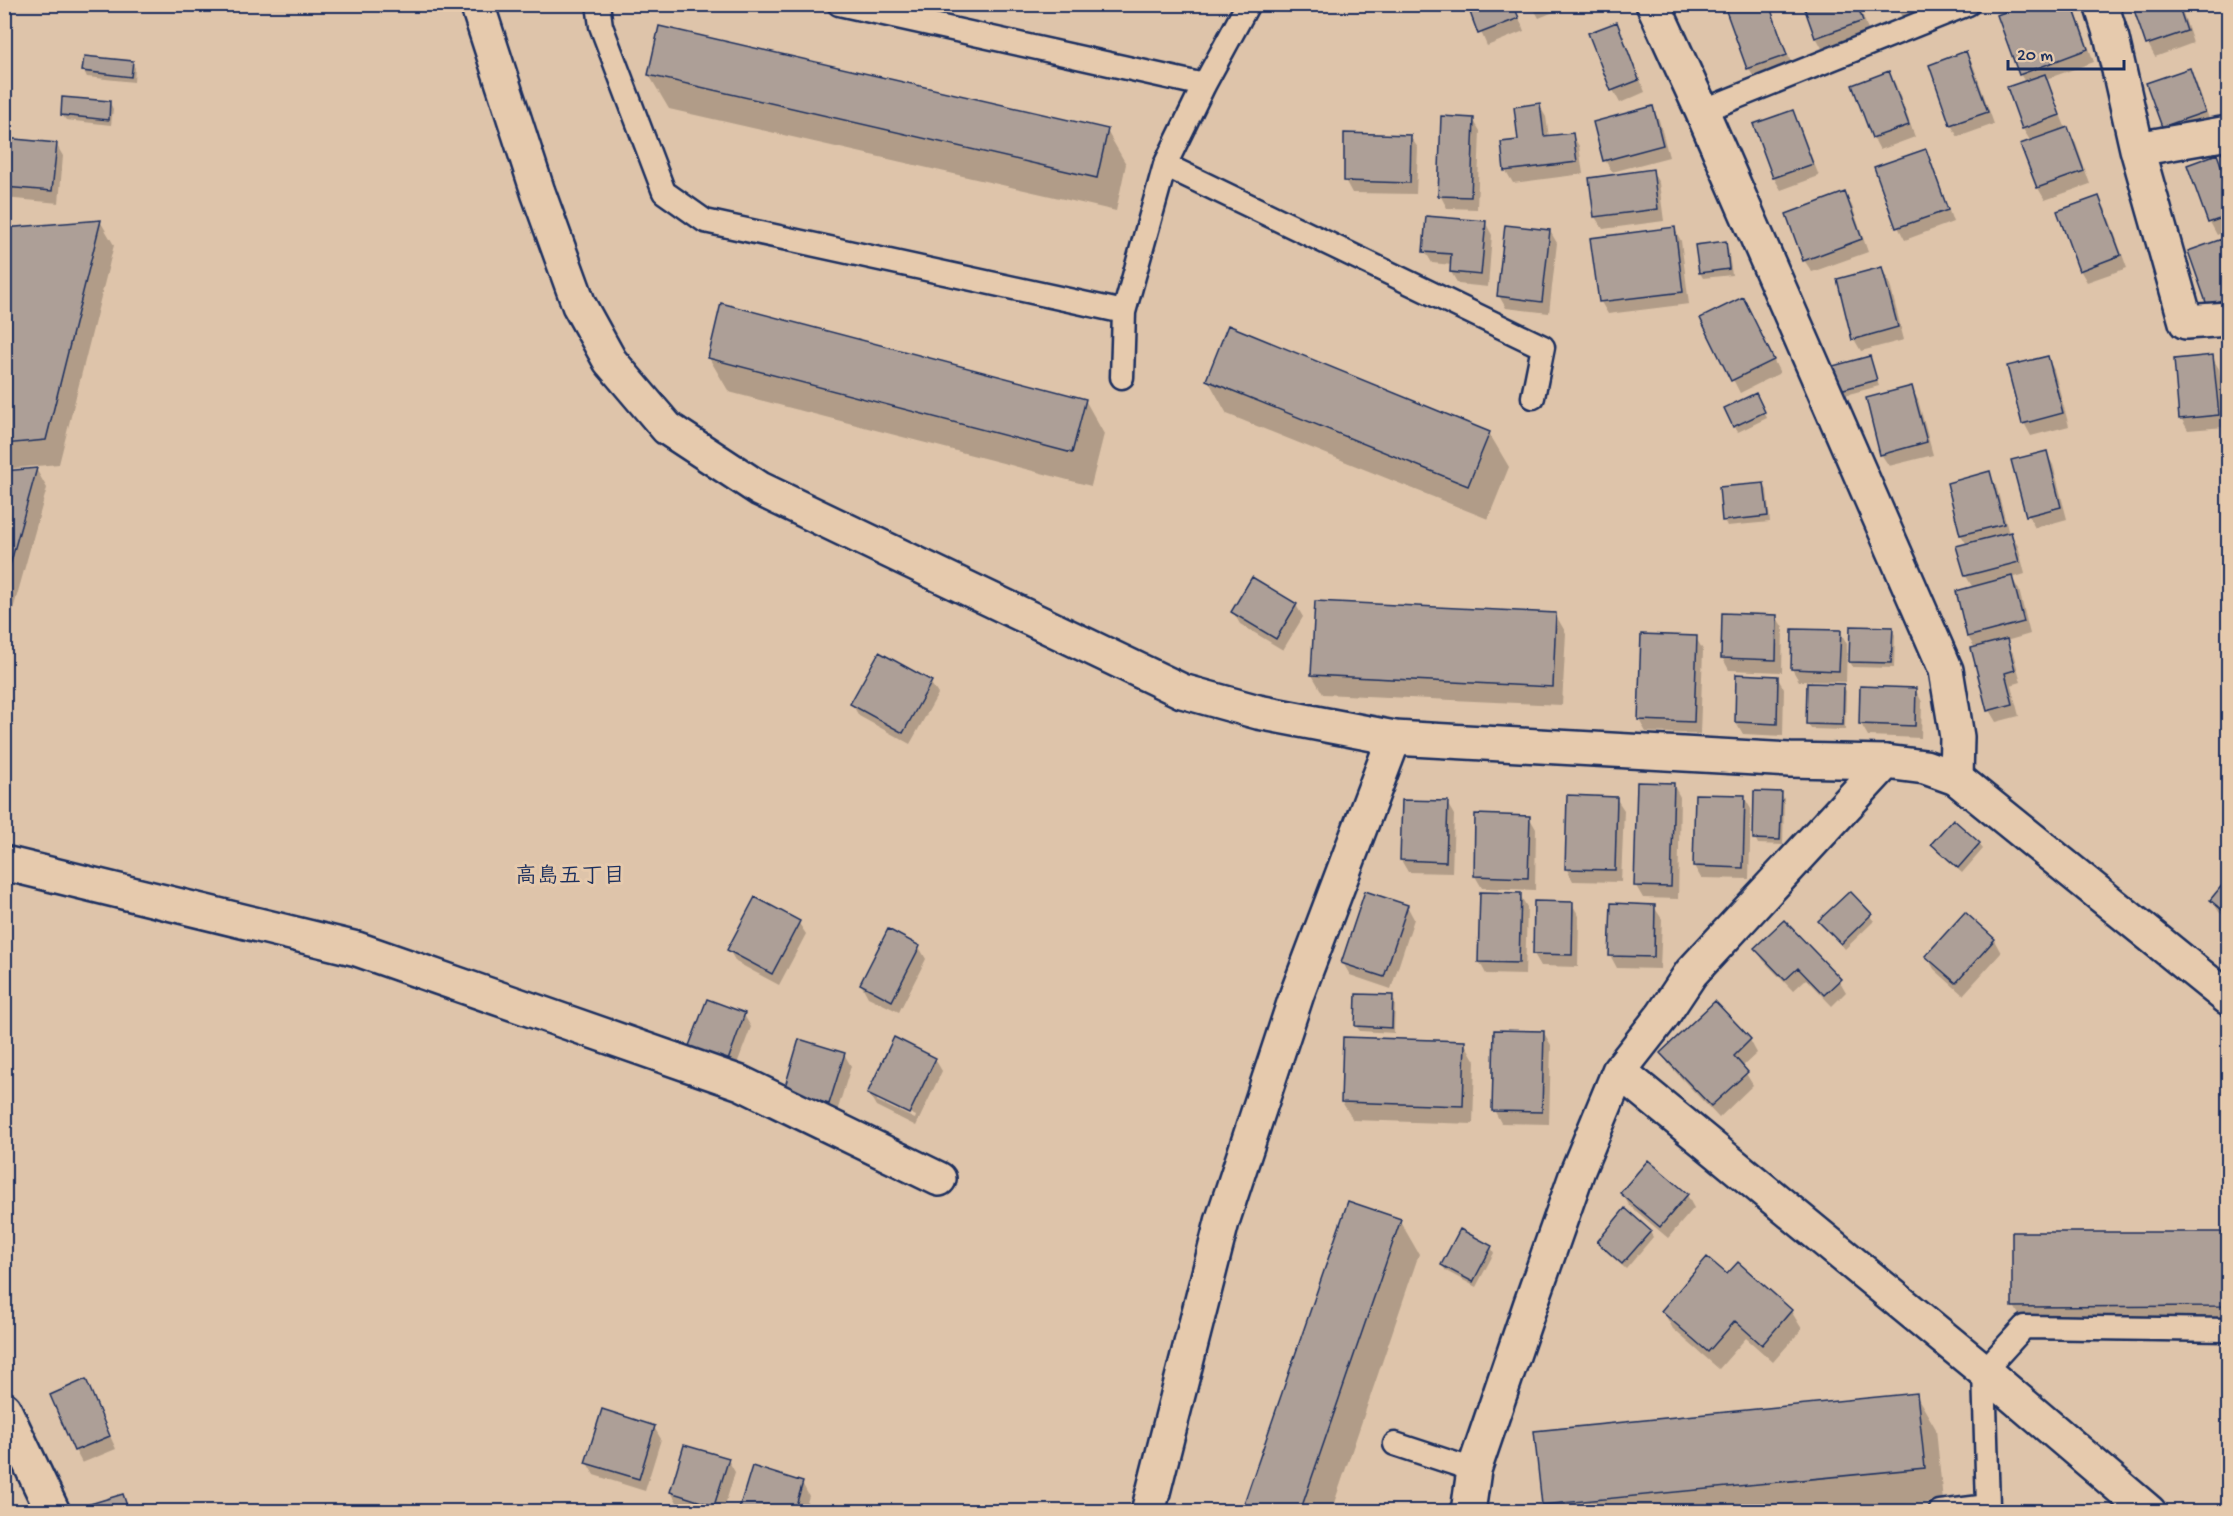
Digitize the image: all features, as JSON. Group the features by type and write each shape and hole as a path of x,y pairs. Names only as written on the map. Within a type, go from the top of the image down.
{"street":[{"path":"477,4 538,192 579,305 610,361 667,428 760,489 1182,691 1258,712 1394,738 1790,760 1886,762 1925,767 1956,778 2229,998"},
{"path":"1653,4 1946,670 1957,736 1956,778"},
{"path":"2102,4 2138,149 2186,322 2229,319"},
{"path":"2138,149 2229,133"},
{"path":"1148,1512 1222,1222 1297,994 1394,738"},
{"path":"1468,1512 1474,1470 1578,1170 1619,1071 1691,973 1886,762"},
{"path":"4,863 357,949 741,1083 939,1179"},
{"path":"1619,1071 1984,1371 2149,1512"},
{"path":"4,1409 53,1512"}],"lane":[{"path":"598,4 601,26 664,192 705,221 1124,312"},
{"path":"839,4 1204,84"},
{"path":"1122,377 1124,312 1165,165 1204,84 1248,4"},
{"path":"1702,111 1968,4"},
{"path":"1165,165 1543,347 1533,397"},
{"path":"1940,1512 1988,1506 1984,1371 2024,1327 2229,1330"},
{"path":"1395,1444 1474,1470"}],"building":[{"path":"1467,4 1513,4 1519,18 1478,34"},
{"path":"1744,4 1769,4 1787,55 1747,69 1726,11"},
{"path":"1803,4 1857,4 1863,21 1815,38"},
{"path":"2026,4 2072,4 2088,49 2019,75 1997,15"},
{"path":"2132,4 2178,4 2187,31 2146,45"},
{"path":"2220,4 2228,4 2228,30"},
{"path":"1617,22 1639,80 1611,91 1588,33"},
{"path":"659,26 1108,129 1097,178 648,75"},
{"path":"1966,51 1988,112 1950,125 1929,65"},
{"path":"84,56 133,61 131,77 82,71"},
{"path":"2190,68 2205,112 2162,127 2146,83"},
{"path":"1889,71 1909,125 1872,138 1852,85"},
{"path":"2045,74 2060,115 2022,129 2007,87"},
{"path":"62,97 110,101 109,120 61,115"},
{"path":"1540,103 1544,136 1573,133 1577,162 1504,171 1501,142 1518,140 1514,107"},
{"path":"1653,106 1663,145 1603,161 1593,122"},
{"path":"1793,110 1813,164 1773,178 1753,124"},
{"path":"1441,116 1474,118 1471,197 1438,196"},
{"path":"2068,127 2084,171 2037,188 2020,144"},
{"path":"1344,133 1411,135 1410,183 1344,181"},
{"path":"4,138 57,143 52,191 4,187"},
{"path":"1926,149 1948,210 1896,228 1874,167"},
{"path":"2217,154 2228,185 2228,216 2208,223 2187,165"},
{"path":"1653,169 1658,209 1594,217 1589,178"},
{"path":"1845,192 1862,239 1803,261 1786,214"},
{"path":"2099,196 2121,255 2079,271 2057,211"},
{"path":"1426,216 1486,221 1481,275 1450,272 1451,254 1423,252"},
{"path":"101,220 46,440 4,444 4,228"},
{"path":"1505,225 1550,230 1542,302 1497,296"},
{"path":"1675,227 1683,292 1599,302 1590,238"},
{"path":"2222,239 2228,258 2228,298 2207,305 2188,251"},
{"path":"1726,241 1729,269 1699,273 1695,245"},
{"path":"1882,267 1898,327 1852,340 1837,279"},
{"path":"1743,297 1774,360 1731,381 1700,318"},
{"path":"721,303 1086,399 1072,453 708,358"},
{"path":"1228,325 1490,432 1468,486 1206,380"},
{"path":"2213,355 2219,415 2179,419 2174,359"},
{"path":"1870,356 1877,380 1840,390 1833,366"},
{"path":"2048,356 2063,413 2022,424 2007,366"},
{"path":"1912,386 1927,442 1880,455 1866,398"},
{"path":"1756,393 1765,412 1733,427 1724,408"},
{"path":"2047,451 2061,507 2026,516 2011,460"},
{"path":"37,468 4,587 4,471"},
{"path":"1990,471 2004,524 1960,535 1947,483"},
{"path":"1764,483 1768,516 1722,521 1719,487"},
{"path":"2011,532 2019,562 1965,576 1956,546"},
{"path":"2012,576 2024,622 1967,637 1956,591"},
{"path":"1252,577 1297,604 1276,639 1231,612"},
{"path":"1315,601 1556,613 1553,687 1311,675"},
{"path":"1722,613 1777,615 1776,660 1721,658"},
{"path":"1850,626 1893,627 1891,663 1849,662"},
{"path":"1792,629 1841,630 1839,671 1791,669"},
{"path":"1641,634 1697,636 1694,722 1638,720"},
{"path":"2007,639 2015,670 2005,673 2013,704 1987,711 1971,648"},
{"path":"879,652 932,681 903,733 850,704"},
{"path":"1736,674 1778,676 1777,724 1735,722"},
{"path":"1807,683 1844,684 1843,725 1806,724"},
{"path":"1860,686 1916,688 1915,726 1859,724"},
{"path":"1637,782 1674,783 1671,887 1634,886"},
{"path":"1754,791 1782,792 1780,840 1753,839"},
{"path":"1695,794 1745,795 1743,868 1693,866"},
{"path":"1567,795 1617,797 1615,870 1565,869"},
{"path":"1402,800 1448,801 1446,862 1400,860"},
{"path":"1475,814 1530,816 1528,878 1474,876"},
{"path":"1953,819 1980,843 1958,868 1931,844"},
{"path":"2228,878 2228,915 2210,900"},
{"path":"1365,891 1408,905 1384,977 1341,963"},
{"path":"1850,891 1872,914 1841,944 1818,921"},
{"path":"1480,892 1521,893 1519,963 1478,962"},
{"path":"755,897 800,921 772,974 727,950"},
{"path":"1534,901 1573,902 1572,955 1533,954"},
{"path":"1611,903 1655,905 1654,957 1609,956"},
{"path":"1965,912 1995,939 1956,983 1925,956"},
{"path":"1784,920 1841,979 1824,995 1798,968 1785,980 1754,948"},
{"path":"888,929 920,946 892,1001 860,984"},
{"path":"1356,994 1393,995 1392,1028 1355,1026"},
{"path":"707,999 745,1013 726,1066 687,1051"},
{"path":"1715,1001 1751,1039 1734,1056 1748,1072 1711,1106 1660,1053"},
{"path":"1494,1030 1544,1031 1542,1112 1492,1111"},
{"path":"894,1037 936,1058 909,1114 867,1094"},
{"path":"1343,1037 1465,1041 1463,1106 1341,1102"},
{"path":"799,1039 845,1053 829,1104 784,1090"},
{"path":"1648,1160 1688,1194 1660,1227 1620,1193"},
{"path":"1348,1201 1401,1219 1300,1512 1241,1512"},
{"path":"1625,1208 1651,1231 1622,1264 1597,1242"},
{"path":"1460,1229 1492,1246 1473,1282 1441,1265"},
{"path":"2012,1232 2228,1232 2228,1306 2012,1307"},
{"path":"1707,1257 1727,1274 1738,1262 1792,1310 1762,1345 1735,1321 1708,1352 1661,1311"},
{"path":"86,1379 110,1436 74,1451 50,1395"},
{"path":"1917,1393 1925,1468 1542,1505 1534,1431"},
{"path":"602,1409 655,1426 639,1479 585,1463"},
{"path":"684,1445 729,1458 714,1506 670,1492"},
{"path":"752,1466 803,1482 794,1512 738,1512"},
{"path":"2226,1471 2228,1471 2228,1512 2226,1512"},
{"path":"123,1494 129,1512 78,1512 77,1508"}],"district":[{"name":"高島五丁目","path":"570,878"}]}
